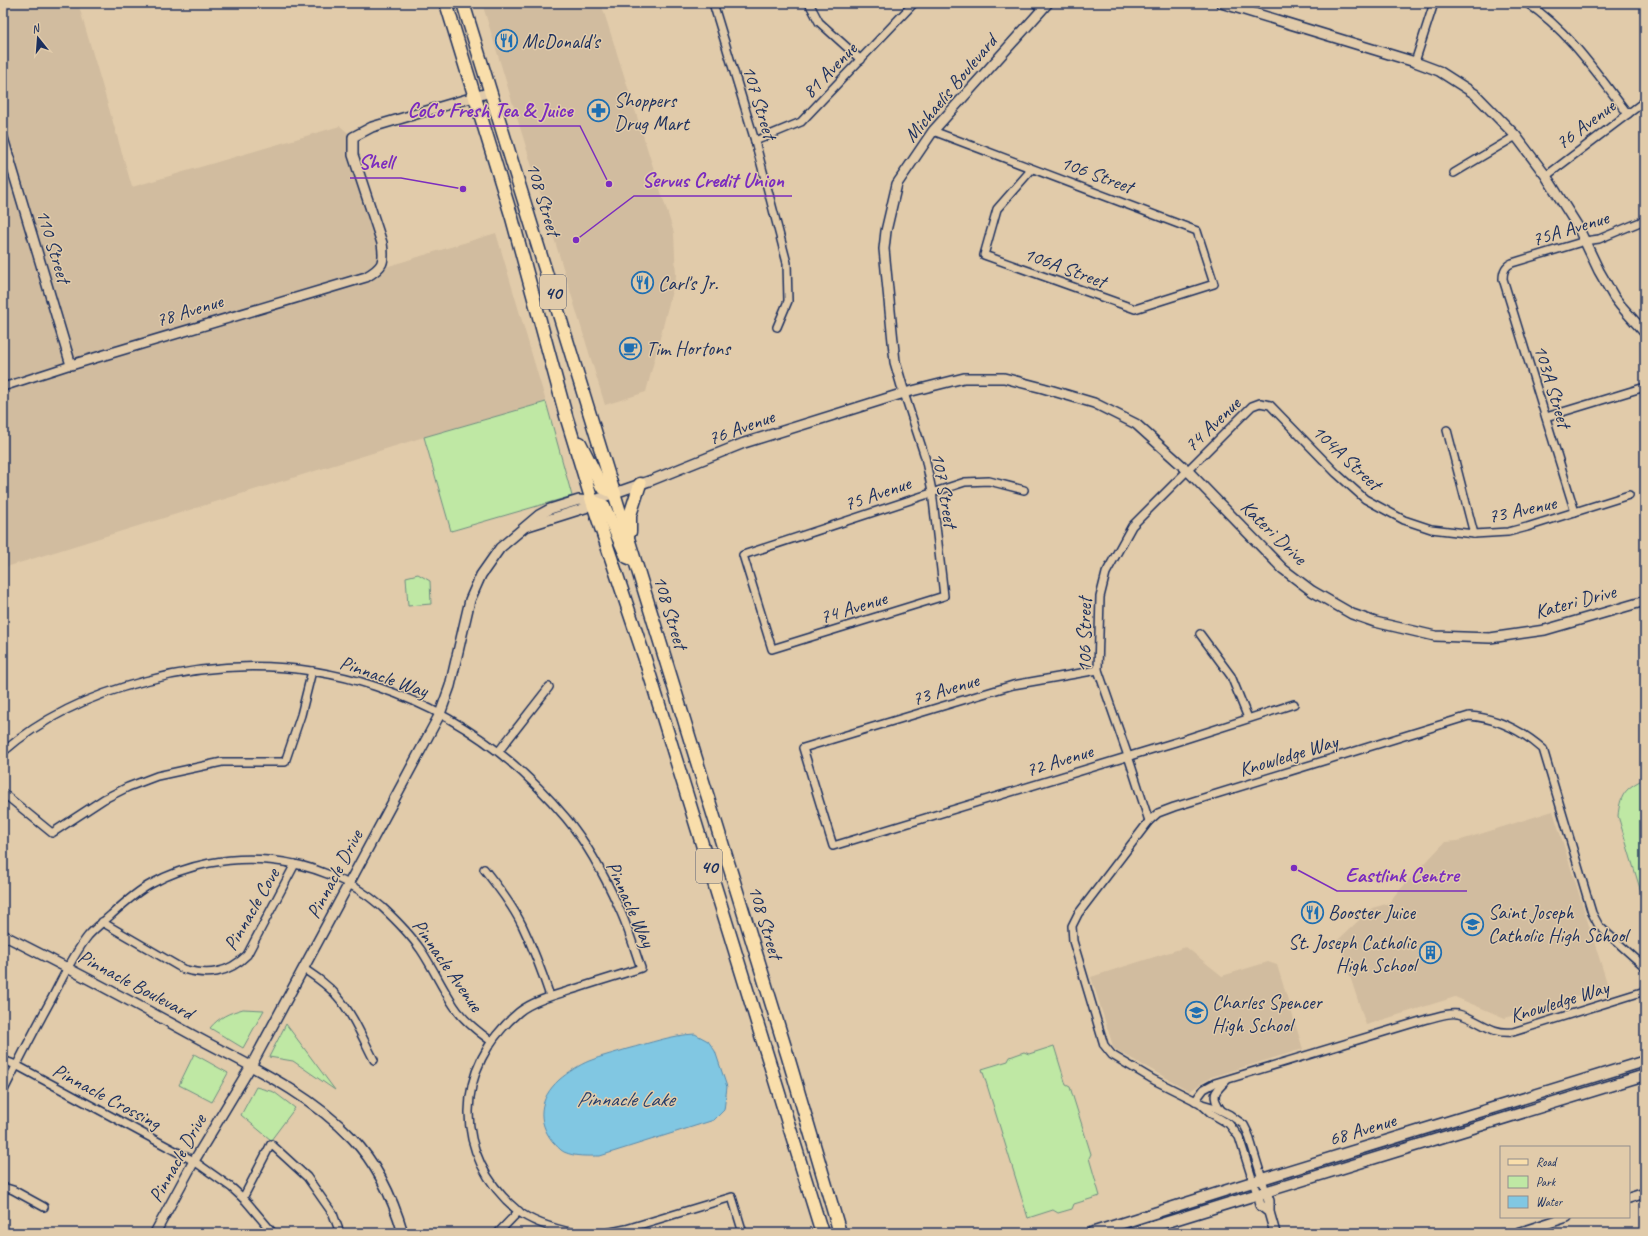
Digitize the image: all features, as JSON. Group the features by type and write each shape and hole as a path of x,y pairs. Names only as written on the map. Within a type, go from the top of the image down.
{"main road":[{"name":"108 Street","path":"446,3 512,218 560,394 592,501 646,663 822,1233"},
{"name":"108 Street","path":"463,3 492,92 788,1057 840,1233"},
{"path":"560,394 582,447 602,487 615,493"},
{"path":"635,560 629,527 630,515 640,484"},
{"path":"592,501 604,506 626,556 635,560"},
{"name":"68 Avenue","path":"1091,1233 1645,1061"},
{"name":"68 Avenue","path":"1132,1233 1645,1075"}],"street":[{"name":"107 Street","path":"713,3 755,141 787,263 788,301 777,327"},
{"path":"809,3 819,22 861,60"},
{"name":"81 Avenue","path":"755,141 801,122 914,3"},
{"path":"1221,3 1415,62 1439,71 1475,94 1516,136 1546,176 1578,227 1599,271 1614,297 1620,306 1645,333"},
{"path":"1415,62 1434,3"},
{"path":"1527,3 1546,16 1570,39 1628,114"},
{"name":"Michaelis Boulevard","path":"904,393 895,362 884,249 886,231 897,184 933,131 1041,5"},
{"path":"475,97 492,92"},
{"name":"78 Avenue","path":"3,386 71,364 366,277 379,269 384,258 382,243 353,155 354,137 372,127 475,97"},
{"name":"76 Avenue","path":"1546,176 1645,101"},
{"name":"106 Street","path":"933,131 1198,230 1214,284 1135,309"},
{"path":"1454,173 1516,136"},
{"name":"110 Street","path":"3,138 71,364"},
{"name":"106A Street","path":"1032,169 996,209 984,255 1135,309"},
{"name":"75A Avenue","path":"1504,268 1512,262 1585,241 1599,239 1645,220"},
{"name":"103A Street","path":"1504,268 1503,279 1575,512"},
{"name":"Kateri Drive","path":"904,393 964,378 1004,378 1094,403 1136,424 1187,470 1283,569 1312,591 1352,614 1375,622 1435,636 1490,638 1544,630 1645,601"},
{"path":"1546,417 1645,387"},
{"name":"107 Street","path":"904,393 925,457 932,491 944,596"},
{"name":"76 Avenue","path":"592,501 640,484 744,443 904,393"},
{"name":"74 Avenue","path":"1187,470 1252,406 1260,403"},
{"name":"104A Street","path":"1260,403 1270,405 1336,473 1365,499 1389,513 1419,526"},
{"path":"1447,430 1474,534"},
{"name":"106 Street","path":"1149,822 1098,670 1100,596 1106,573 1132,526 1187,470"},
{"name":"75 Avenue","path":"772,649 743,555 932,491 965,482 990,481 1024,490"},
{"name":"73 Avenue","path":"1419,526 1443,531 1474,534 1497,533 1518,530 1629,496"},
{"name":"Pinnacle Drive","path":"155,1233 194,1161 251,1066 440,714 446,699 466,614 476,586 486,566 500,548 523,528 585,508 592,501"},
{"name":"74 Avenue","path":"772,649 944,596"},
{"path":"1200,634 1231,676 1248,718"},
{"name":"Pinnacle Way","path":"3,752 29,732 54,716 109,691 183,672 231,666 278,667 312,671 367,683 401,695 455,722 499,751 542,792 567,819 593,858 620,908 641,968 550,996"},
{"name":"73 Avenue","path":"833,846 803,748 1013,685 1098,670"},
{"path":"3,794 52,833 104,799 128,787 157,776 222,762 285,762 301,715 312,671"},
{"path":"499,751 549,687"},
{"name":"72 Avenue","path":"833,846 1294,704"},
{"name":"Knowledge Way","path":"1258,1180 1239,1137 1234,1130 1198,1103 1154,1080 1112,1055 1104,1045 1073,941 1072,926 1078,914 1149,822 1158,813 1469,716 1483,717 1510,726 1529,737 1543,749 1592,913 1599,926 1645,967"},
{"name":"Pinnacle Avenue","path":"3,1092 68,967 89,935 102,922 137,893 152,884 187,869 234,860 269,860 295,864 330,874 349,884 381,906 402,926 421,950 454,1008 475,1030 491,1041"},
{"name":"Pinnacle Cove","path":"102,922 182,969 197,973 212,974 238,964 247,955 295,864"},
{"path":"484,869 499,888 521,923 534,951 550,996 521,1011 502,1027 491,1041 478,1063 472,1083 469,1105 470,1127 477,1158 486,1176 498,1191 519,1211 538,1222 574,1233"},
{"name":"Pinnacle Boulevard","path":"3,935 68,967 251,1066 311,1102 352,1138 372,1164 388,1191 403,1233"},
{"path":"304,969 318,978 338,996 374,1060"},
{"name":"Knowledge Way","path":"1198,1103 1204,1089 1230,1078 1364,1037 1447,1014 1456,1014 1468,1018 1493,1031 1503,1034 1645,991"},
{"name":"Pinnacle Crossing","path":"3,1060 16,1065 194,1161 243,1198 273,1233"},
{"name":"Knowledge Way","path":"1222,1111 1216,1101 1215,1092 1217,1088 1230,1078"},
{"name":"Knowledge Way","path":"1198,1103 1216,1108 1244,1125 1248,1133 1262,1193"},
{"path":"243,1198 271,1144 307,1177 333,1214 340,1233"},
{"path":"3,1187 13,1190 44,1207"},
{"path":"1262,1193 1260,1205 1269,1212 1275,1233"},
{"path":"1630,1198 1645,1193"},
{"path":"606,1233 626,1229 732,1197 743,1233"},
{"path":"498,1233 519,1211"},
{"path":"1518,1233 1564,1218"}],"shaded area":[{"path":"3,3 78,3 132,187 340,126 353,137 353,155 382,243 379,269 496,233 546,402 424,437 3,568"},
{"path":"482,3 601,3 674,233 676,276 646,392 605,405"},
{"name":"Saint Joseph Catholic High School","path":"1553,811 1608,986 1505,1018 1455,997 1366,1025 1338,940 1372,908 1390,903 1394,896 1445,842 1458,841"},
{"name":"Charles Spencer High School","path":"1186,947 1222,976 1268,962 1277,965 1303,1049 1211,1077 1190,1091 1114,1049 1091,977"}],"green space":[{"path":"546,402 572,496 451,531 424,437"},
{"path":"418,574 430,581 431,604 408,606 406,577"},
{"path":"1642,780 1645,780 1645,905 1618,816 1620,803 1624,794 1627,790"},
{"path":"243,1009 264,1010 243,1048 210,1028 225,1016"},
{"path":"286,1024 335,1090 293,1061 269,1057"},
{"path":"1054,1046 1066,1085 1070,1087 1091,1154 1089,1158 1100,1196 1074,1204 1072,1209 1058,1213 1053,1210 1028,1218 982,1069 1008,1061 1010,1057 1024,1052 1029,1054"},
{"path":"194,1054 228,1073 212,1102 179,1085"},
{"path":"256,1087 274,1092 295,1108 271,1140 241,1115"}],"water":[{"name":"Pinnacle Lake","path":"695,1034 708,1041 715,1051 727,1087 724,1110 714,1120 600,1156 568,1154 561,1150 553,1142 544,1126 542,1110 547,1094 559,1080 577,1067 594,1059 661,1040"}],"place":[{"name":"McDonald's","path":"507,41"},
{"name":"Shoppers Drug Mart","path":"599,111"},
{"name":"CoCo Fresh Tea & Juice","path":"609,184"},
{"name":"Shell","path":"463,189"},
{"name":"Servus Credit Union","path":"576,240"},
{"name":"Carl's Jr.","path":"642,283"},
{"name":"Tim Hortons","path":"631,348"},
{"name":"Eastlink Centre","path":"1294,868"},
{"name":"Booster Juice","path":"1313,912"},
{"name":"Saint Joseph Catholic High School","path":"1472,924"},
{"name":"St. Joseph Catholic High School","path":"1431,953"},
{"name":"Charles Spencer High School","path":"1197,1013"}]}
